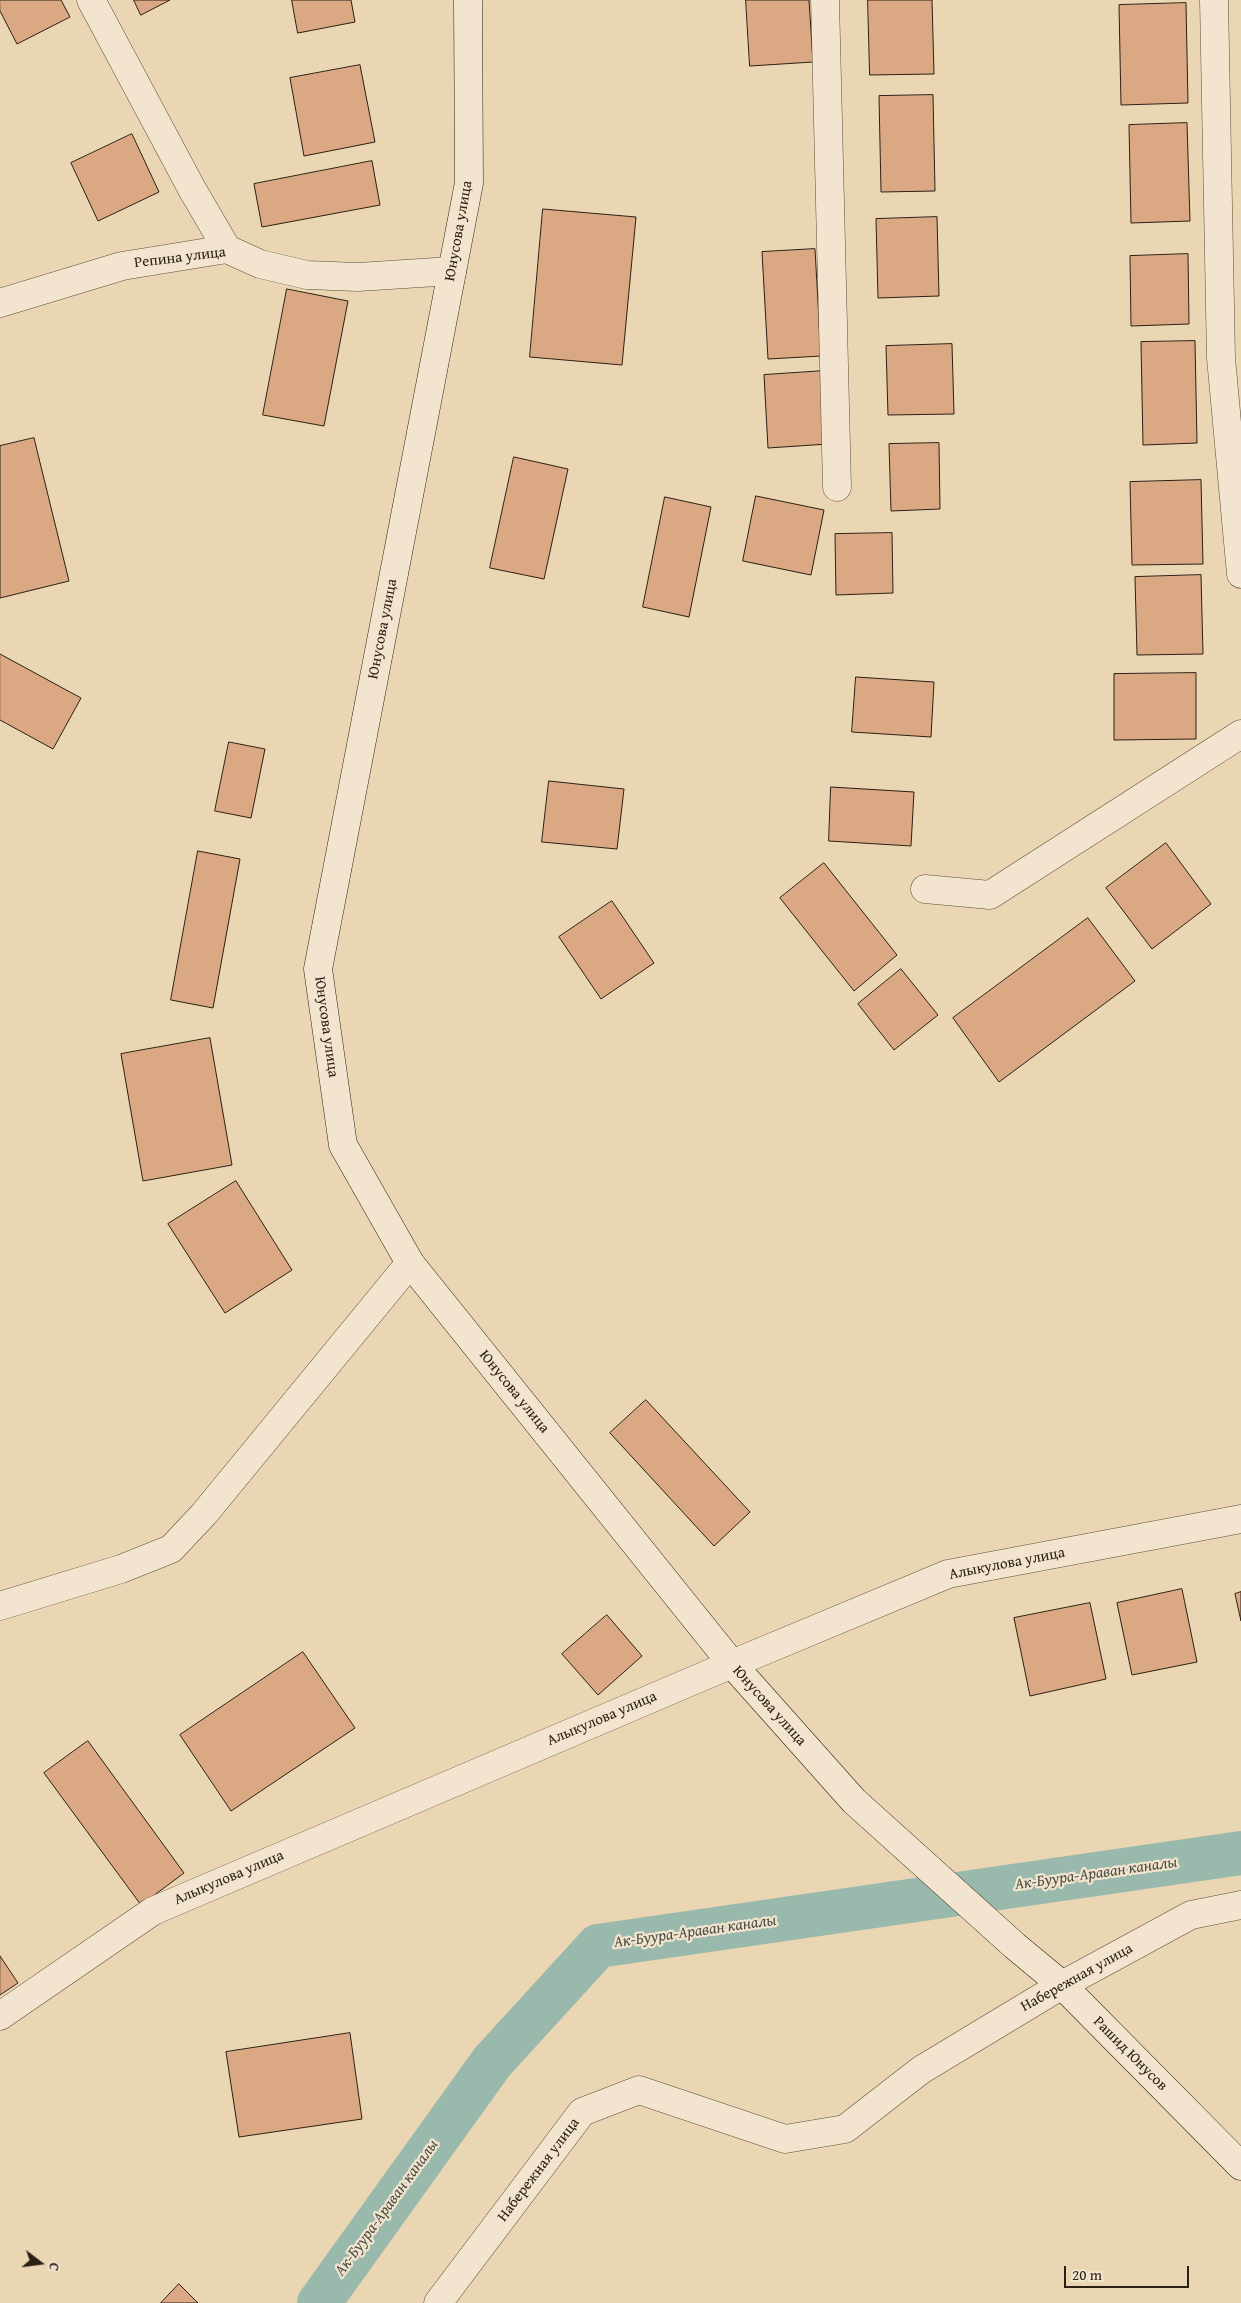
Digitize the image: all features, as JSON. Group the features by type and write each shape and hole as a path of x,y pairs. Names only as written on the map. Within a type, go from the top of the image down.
{"street":[{"path":"91,0 192,189 228,249"},
{"name":"Юнусова улица","path":"468,0 468,183 318,969 343,1145 410,1263 732,1664 854,1801 1015,1946"},
{"path":"825,0 837,487"},
{"path":"1214,0 1221,358 1241,574"},
{"name":"Репина улица","path":"0,302 122,266 228,249 260,264 307,275 358,277 452,271"},
{"path":"925,889 990,895 1241,734"},
{"path":"0,1606 121,1569 171,1549 204,1514 410,1263"},
{"name":"Алыкулова улица","path":"0,2016 153,1911 948,1574 1241,1519"},
{"name":"Набережная улица","path":"438,2303 582,2112 639,2090 785,2139 845,2129 921,2070 1062,1985 1191,1915 1241,1905"},
{"name":"Рашид Юнусов","path":"1015,1946 1062,1985 1241,2166"}],"building":[{"path":"0,0 61,0 70,17 17,44 0,11"},
{"path":"134,0 170,0 141,15"},
{"path":"292,0 351,0 355,22 298,33"},
{"path":"746,0 809,0 813,62 750,66"},
{"path":"868,0 932,0 934,74 870,75"},
{"path":"1186,3 1188,103 1121,105 1119,5"},
{"path":"360,65 375,142 304,156 290,78"},
{"path":"933,95 935,191 881,192 879,96"},
{"path":"1187,123 1190,221 1131,223 1129,125"},
{"path":"132,134 159,192 98,221 71,163"},
{"path":"372,161 380,205 262,227 254,184"},
{"path":"543,209 636,217 622,365 530,357"},
{"path":"937,217 939,296 878,298 876,219"},
{"path":"815,249 821,356 768,359 762,252"},
{"path":"1188,254 1189,324 1131,326 1130,256"},
{"path":"287,289 348,301 324,426 263,415"},
{"path":"1195,341 1197,443 1143,445 1141,342"},
{"path":"952,344 954,414 888,415 886,346"},
{"path":"824,371 828,444 768,448 764,375"},
{"path":"34,438 69,581 0,598 0,446"},
{"path":"939,443 940,509 891,511 889,444"},
{"path":"514,457 568,469 544,579 490,568"},
{"path":"1201,480 1203,564 1132,565 1130,482"},
{"path":"756,496 824,510 811,575 743,561"},
{"path":"665,497 711,507 689,617 643,607"},
{"path":"892,533 893,593 836,595 835,534"},
{"path":"1201,575 1203,654 1137,655 1135,577"},
{"path":"0,654 81,698 53,749 0,720"},
{"path":"1196,673 1196,739 1114,740 1114,674"},
{"path":"856,677 934,682 931,737 852,732"},
{"path":"229,742 265,749 251,818 215,811"},
{"path":"549,781 624,789 617,849 542,842"},
{"path":"831,787 914,792 911,846 829,841"},
{"path":"1166,843 1211,904 1152,949 1106,888"},
{"path":"198,851 240,859 213,1008 171,1000"},
{"path":"824,863 897,955 854,991 780,898"},
{"path":"612,901 654,963 601,999 559,937"},
{"path":"1088,918 1135,981 999,1082 953,1018"},
{"path":"901,969 938,1015 894,1050 858,1004"},
{"path":"210,1038 232,1165 143,1181 121,1054"},
{"path":"236,1181 292,1270 225,1313 168,1224"},
{"path":"646,1400 750,1512 714,1546 610,1433"},
{"path":"1182,1589 1197,1662 1132,1675 1117,1603"},
{"path":"1241,1592 1241,1621 1235,1594"},
{"path":"1090,1603 1106,1679 1030,1696 1014,1618"},
{"path":"607,1615 642,1656 598,1695 562,1654"},
{"path":"303,1652 355,1728 231,1811 180,1735"},
{"path":"88,1741 184,1873 141,1905 44,1773"},
{"path":"0,1956 18,1983 0,1995"},
{"path":"350,2033 362,2119 239,2137 226,2052"},
{"path":"179,2284 198,2303 161,2303"}],"waterway":[{"name":"Ак-Буура-Араван каналы","path":"319,2303 492,2062 598,1946 1241,1853"}]}
